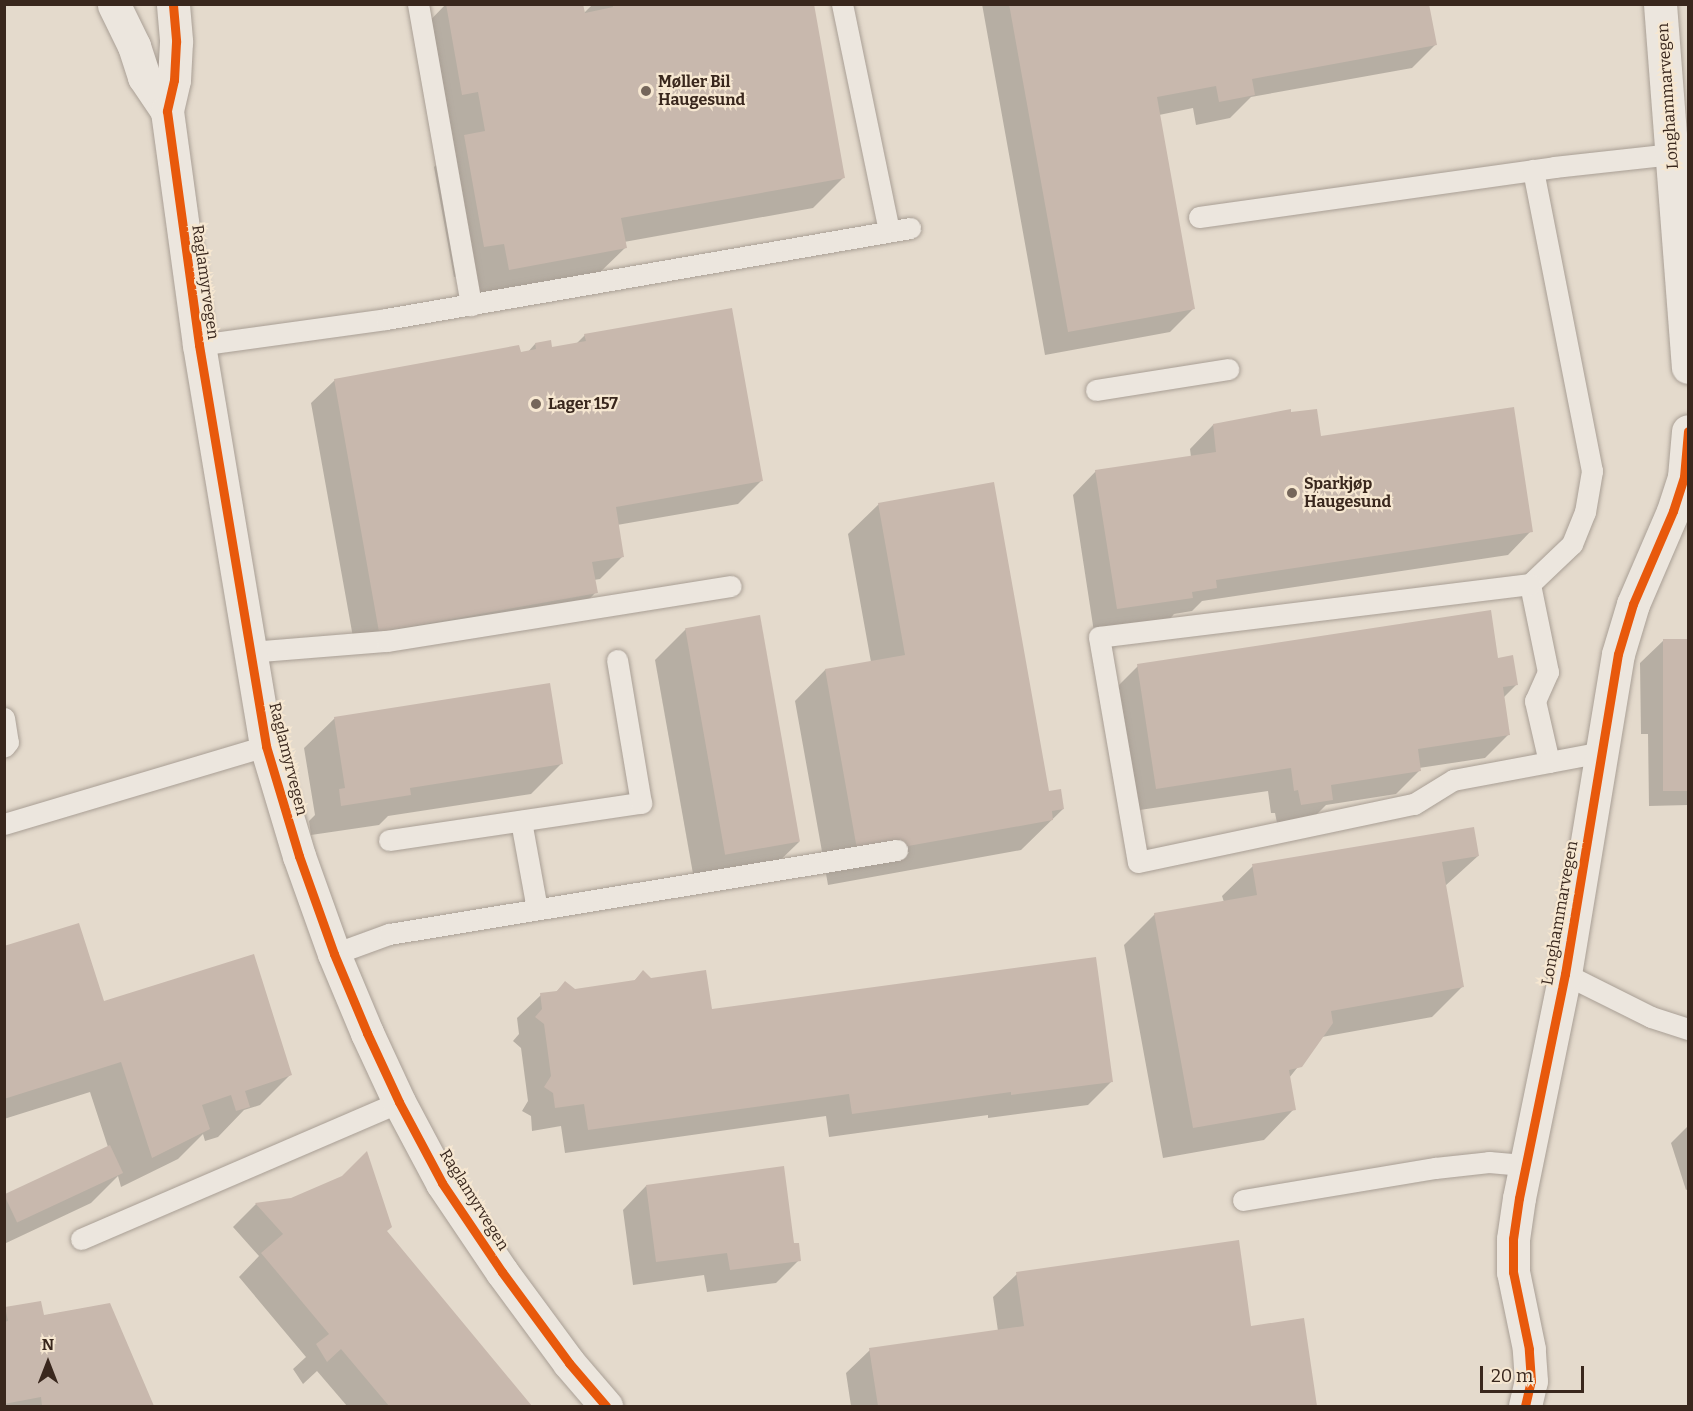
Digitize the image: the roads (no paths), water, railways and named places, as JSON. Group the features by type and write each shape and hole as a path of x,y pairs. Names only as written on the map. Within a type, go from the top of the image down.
{"street":[{"path":"114,4 137,14 153,14 173,5"},
{"name":"Raglamyrvegen","path":"114,4 134,46 144,77 167,111"},
{"name":"Longhammarvegen","path":"1660,4 1672,154 1682,188 1689,367"},
{"name":"Raglamyrvegen","path":"173,5 176,42 174,80 167,111 199,345 266,746 299,855 334,954 399,1102 442,1183 502,1272 569,1363 606,1407"},
{"name":"Longhammarvegen","path":"1525,1407 1531,1381 1529,1349 1513,1272 1513,1239 1565,974 1618,654 1633,604 1681,515 1689,431"}],"lane":[{"path":"418,4 471,305"},
{"path":"199,345 297,333 471,305 899,229 842,4"},
{"path":"1199,217 1533,170 1672,154"},
{"path":"1533,170 1592,471 1585,512 1572,544 1530,584 1099,638 1138,862 1414,804 1453,780 1602,752"},
{"path":"1096,390 1228,369"},
{"path":"1530,584 1548,672 1535,701 1549,762"},
{"path":"249,652 387,641 731,586"},
{"path":"389,840 640,803 616,660"},
{"path":"4,718 8,742 4,747"},
{"path":"4,824 266,746"},
{"path":"521,820 537,909"},
{"path":"334,954 389,934 897,850"},
{"path":"1565,974 1650,1017 1689,1029"},
{"path":"81,1239 399,1102"},
{"path":"1243,1200 1435,1168 1489,1162 1526,1165"}],"place":[{"name":"Møller Bil Haugesund","path":"646,91"},
{"name":"Lager 157","path":"536,404"},
{"name":"Sparkjøp Haugesund","path":"1292,493"}]}
